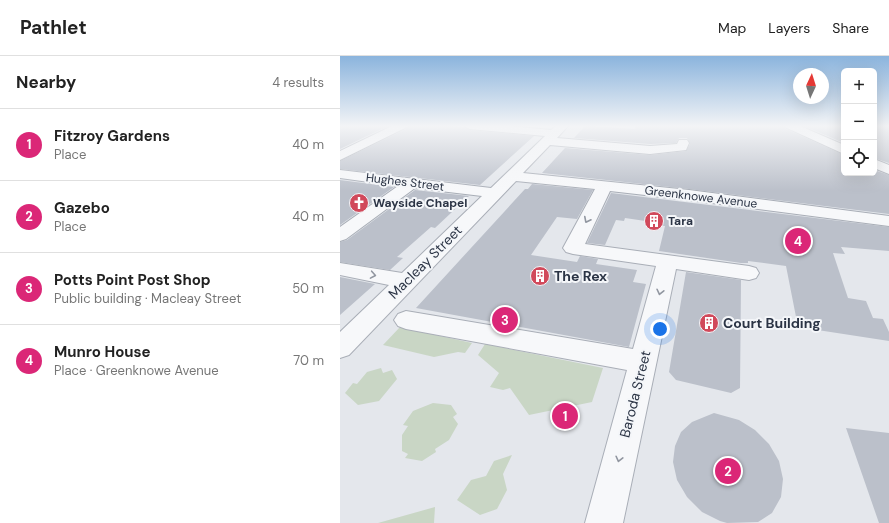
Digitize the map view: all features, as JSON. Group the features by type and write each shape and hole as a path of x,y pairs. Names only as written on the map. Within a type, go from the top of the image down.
{"street":[{"path":"340,156 357,148"},
{"name":"Macleay Street","path":"340,348 541,148"},
{"path":"638,148 650,150 674,148"},
{"path":"877,164 889,170"},
{"name":"Hughes Street","path":"340,174 494,193"},
{"name":"Greenknowe Avenue","path":"512,176 605,185 889,221"},
{"path":"340,235 412,183"},
{"path":"605,185 573,248 749,273"},
{"name":"Baroda Street","path":"604,523 667,262"},
{"path":"340,269 406,281"},
{"path":"406,320 643,362"}],"green space":[{"path":"400,327 472,343 465,353 458,352 434,357 383,345"},
{"path":"485,344 603,368 592,402 529,415 510,388 503,390 490,387 499,373 478,355"},
{"path":"381,368 383,373 392,370 397,379 379,401 358,405 345,393 353,383 357,384 367,372"},
{"path":"433,403 451,405 457,414 453,417 458,424 449,440 435,449 436,452 422,461 405,458 408,454 402,451 402,435 408,426 403,425 413,411"},
{"path":"512,455 503,474 507,490 497,509 480,515 457,500 471,480 486,476 494,461"},
{"path":"435,507 434,523 378,523"}],"building":[{"path":"367,148 521,148 480,185 340,169 340,161"},
{"path":"565,148 650,155 686,151 688,148 828,148 841,154 841,176 877,176 877,171 889,175 889,214 689,189 542,173"},
{"path":"877,148 889,148 889,163 877,159"},
{"name":"Wayside Chapel","path":"340,180 394,187 340,225"},
{"name":"The Rex","path":"532,184 593,190 577,219 557,217 531,255 577,262 580,256 598,259 596,264 637,270 633,282 646,284 629,347 416,308 525,189 528,189"},
{"path":"415,190 469,196 435,228 431,227 397,257 403,258 390,270 340,262 340,242 347,240"},
{"path":"611,193 889,227 889,251 841,247 845,254 833,253 848,298 866,301 873,318 883,319 889,332 889,341 798,327 786,266 748,261 748,263 741,263 659,251 665,226 658,225 659,223 625,218 624,221 616,220 605,245 587,243"},
{"name":"Court Building","path":"686,272 741,280 740,388 731,393 676,380 669,372"},
{"path":"340,277 375,284 340,315"},
{"path":"714,413 739,420 755,430 769,444 779,461 783,479 781,497 772,513 758,522 727,523 702,512 687,497 677,480 673,462 675,446 681,432 692,422"},
{"path":"846,428 889,433 889,523 879,523"}],"place":[{"name":"Wayside Chapel","path":"359,203"},
{"name":"Tara","path":"654,221"},
{"name":"Munro House","path":"798,241"},
{"name":"The Rex","path":"540,276"},
{"name":"Potts Point Post Shop","path":"505,320"},
{"name":"Court Building","path":"709,323"},
{"name":"Fitzroy Gardens","path":"565,416"},
{"name":"Gazebo","path":"728,471"}]}
